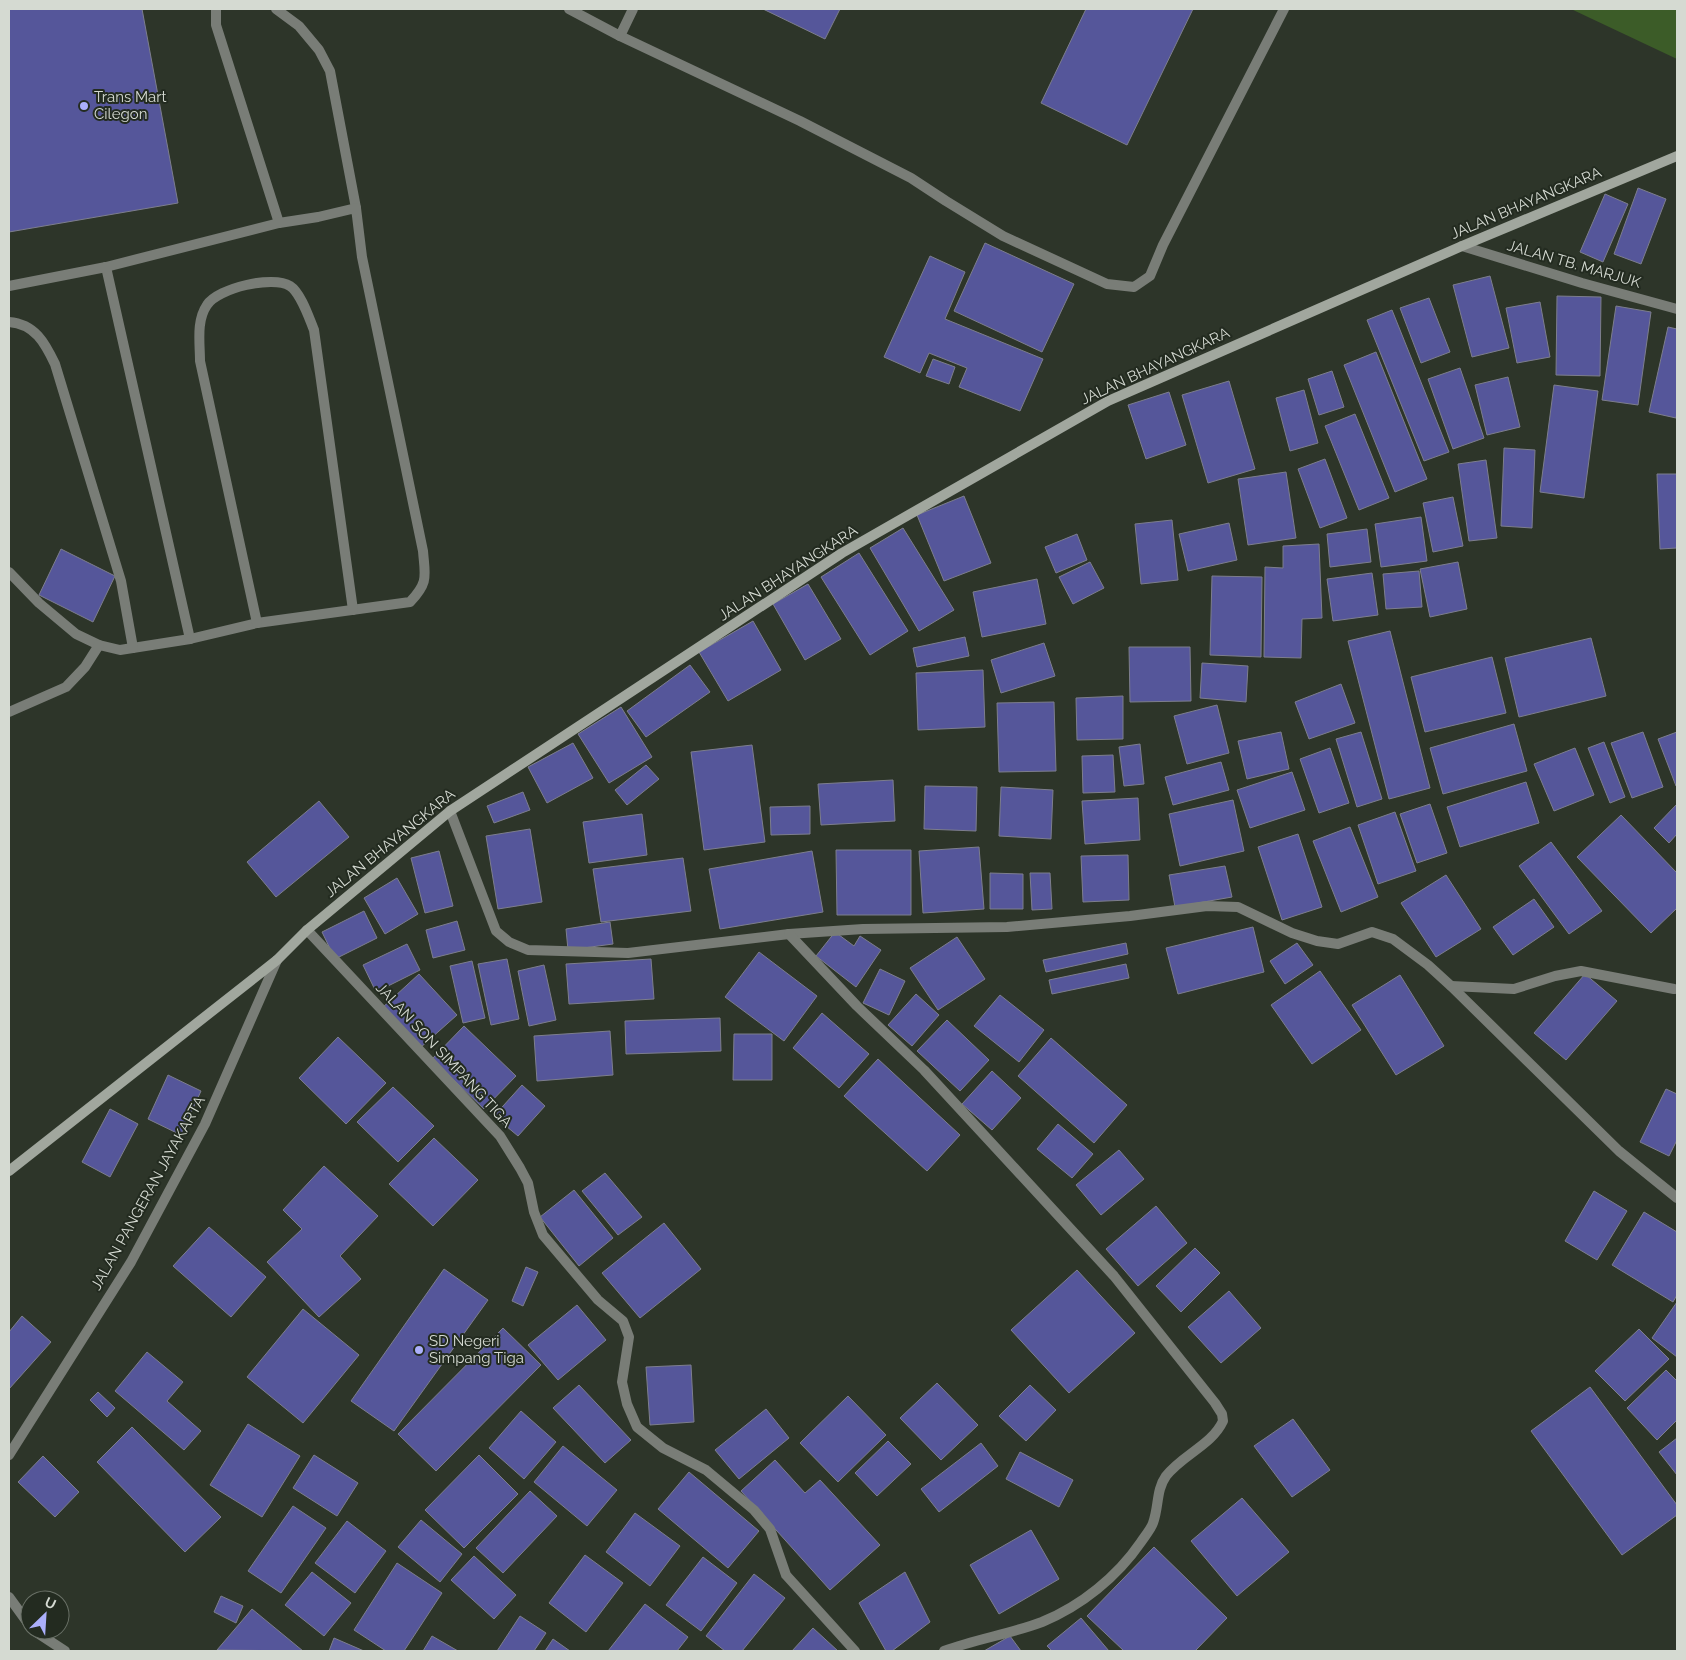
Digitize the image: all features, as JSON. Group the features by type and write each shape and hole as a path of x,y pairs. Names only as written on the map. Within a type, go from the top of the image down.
{"street":[{"path":"216,9 216,25 279,222"},
{"path":"9,572 39,603 76,634 99,645 120,650 190,639 257,623 410,602 419,592 425,580 424,551 362,257 356,208 330,71 319,50 299,26 276,9"},
{"path":"569,9 620,36 800,120 911,178 1003,236 1107,284 1134,287 1150,276 1163,245 1284,9"},
{"path":"620,36 633,9"},
{"name":"JALAN BHAYANGKARA","path":"9,1171 277,960 307,930 450,811 842,553 1108,402 1462,246 1677,156"},
{"path":"9,286 106,267 279,222 318,217 356,208"},
{"name":"JALAN TB. MARJUK","path":"1462,246 1677,310"},
{"path":"106,267 190,639"},
{"path":"257,623 200,361 199,327 207,305 213,299 230,290 250,284 275,282 290,286 300,298 314,330 353,610"},
{"path":"9,322 32,329 44,342 55,364 120,581 133,648"},
{"path":"9,712 66,687 86,667 99,645"},
{"path":"450,811 496,931 509,942 528,950 628,953 790,934 862,929 1007,927 1130,916 1207,906 1238,907 1292,932 1317,941 1338,944 1372,932 1393,939 1428,965 1619,1151 1677,1198"},
{"name":"JALAN SON SIMPANG TIGA","path":"307,930 500,1136 528,1184 534,1212 543,1235 598,1300 623,1322 629,1337 622,1382 627,1404 638,1426 662,1448 706,1470 754,1510 770,1529 786,1575 855,1651"},
{"path":"790,934 857,1006 924,1070 1114,1276 1222,1414 1223,1421 1217,1432 1165,1477 1159,1493 1153,1525 1124,1562 1092,1594 1073,1607 1042,1622 958,1649 944,1651"},
{"name":"JALAN PANGERAN JAYAKARTA","path":"9,1455 140,1245 205,1124 277,960"},
{"path":"1451,986 1514,989 1555,976 1581,971 1674,989"},
{"path":"9,1597 20,1612"},
{"path":"48,1640 65,1651"}],"green space":[{"path":"1571,9 1677,9 1677,59"}],"building":[{"name":"Trans Mart Cilegon","path":"9,9 142,9 178,203 9,232"},
{"path":"763,9 840,9 825,39"},
{"path":"1086,9 1193,9 1127,145 1041,103"},
{"path":"1638,188 1666,199 1641,264 1614,254"},
{"path":"1605,194 1628,204 1603,262 1580,252"},
{"path":"985,243 1074,284 1042,352 954,311"},
{"path":"930,256 965,272 945,319 1043,359 1020,411 959,387 967,368 929,353 920,373 884,357"},
{"path":"1490,276 1509,348 1472,357 1453,285"},
{"path":"1557,296 1601,297 1600,376 1556,375"},
{"path":"1429,298 1450,352 1421,363 1400,308"},
{"path":"1540,302 1550,357 1517,363 1506,308"},
{"path":"1616,306 1651,312 1638,405 1602,400"},
{"path":"1392,310 1449,452 1424,461 1367,320"},
{"path":"1668,327 1677,329 1676,418 1649,412"},
{"path":"1376,352 1427,479 1395,492 1344,365"},
{"path":"933,359 955,367 949,384 926,376"},
{"path":"1460,368 1484,438 1453,449 1428,379"},
{"path":"1332,371 1344,407 1319,415 1308,379"},
{"path":"1508,377 1520,427 1487,435 1475,385"},
{"path":"1229,381 1255,469 1208,483 1182,395"},
{"path":"1554,385 1598,391 1584,498 1540,492"},
{"path":"1304,390 1318,443 1290,451 1276,398"},
{"path":"1169,392 1186,445 1146,459 1128,405"},
{"path":"1355,414 1389,498 1359,510 1325,426"},
{"path":"1504,448 1535,450 1532,528 1501,526"},
{"path":"1325,459 1347,518 1320,528 1298,469"},
{"path":"1486,460 1497,538 1469,541 1458,464"},
{"path":"1286,472 1296,538 1248,545 1238,479"},
{"path":"1657,474 1677,474 1677,548 1660,549"},
{"path":"964,496 991,563 944,581 917,515"},
{"path":"1453,497 1463,546 1433,552 1423,503"},
{"path":"1421,517 1427,561 1381,567 1375,524"},
{"path":"1172,520 1178,580 1141,584 1135,524"},
{"path":"1229,523 1237,560 1188,571 1179,534"},
{"path":"903,528 954,610 919,631 870,548"},
{"path":"1367,529 1371,562 1330,567 1327,534"},
{"path":"1077,534 1087,560 1056,573 1045,547"},
{"path":"1319,544 1322,618 1302,619 1301,658 1264,657 1265,567 1283,568 1283,546"},
{"path":"61,549 115,576 93,622 39,595"},
{"path":"859,553 908,631 870,655 821,577"},
{"path":"1090,562 1104,588 1073,604 1059,577"},
{"path":"1458,562 1467,609 1430,617 1420,569"},
{"path":"1419,571 1422,607 1386,609 1383,574"},
{"path":"1372,573 1378,615 1333,621 1327,579"},
{"path":"1212,576 1262,577 1261,657 1210,655"},
{"path":"1037,579 1046,624 982,637 973,592"},
{"path":"808,584 841,639 805,660 773,604"},
{"path":"753,621 781,670 728,701 699,652"},
{"path":"1390,631 1430,788 1389,799 1348,641"},
{"path":"965,637 969,656 917,667 913,648"},
{"path":"1591,638 1606,696 1519,717 1505,658"},
{"path":"1044,643 1055,676 1001,693 991,660"},
{"path":"1129,647 1190,647 1191,701 1130,702"},
{"path":"1492,657 1506,713 1425,732 1411,677"},
{"path":"1202,663 1248,666 1246,702 1200,698"},
{"path":"690,665 710,692 646,737 627,711"},
{"path":"983,670 985,727 918,730 916,673"},
{"path":"1341,684 1355,723 1309,739 1295,702"},
{"path":"1123,696 1123,739 1077,740 1076,698"},
{"path":"1054,702 1056,771 999,772 997,703"},
{"path":"1217,705 1229,753 1187,764 1174,716"},
{"path":"621,707 652,757 609,783 578,734"},
{"path":"1514,724 1527,771 1443,794 1430,748"},
{"path":"1281,732 1289,769 1247,779 1238,741"},
{"path":"1361,732 1382,799 1357,807 1336,739"},
{"path":"1643,732 1663,787 1632,798 1611,743"},
{"path":"1677,732 1677,786 1676,786 1658,739"},
{"path":"1604,742 1625,797 1610,803 1588,748"},
{"path":"573,743 593,778 547,803 528,767"},
{"path":"1140,744 1144,784 1124,786 1119,747"},
{"path":"752,745 765,842 704,850 691,752"},
{"path":"1330,748 1349,803 1319,813 1300,759"},
{"path":"1575,748 1594,795 1554,811 1534,764"},
{"path":"1113,755 1115,792 1083,793 1082,756"},
{"path":"1221,762 1229,790 1173,805 1165,777"},
{"path":"646,765 659,779 627,805 615,790"},
{"path":"1292,772 1305,810 1250,828 1237,790"},
{"path":"893,780 895,821 821,825 818,784"},
{"path":"1526,782 1539,823 1460,847 1447,807"},
{"path":"925,786 977,787 976,831 924,829"},
{"path":"1001,787 1053,790 1051,839 999,836"},
{"path":"523,792 530,810 494,823 487,806"},
{"path":"1138,798 1140,840 1085,844 1082,801"},
{"path":"1233,800 1244,851 1180,866 1169,814"},
{"path":"319,801 349,837 276,897 247,862"},
{"path":"1430,804 1447,853 1417,863 1400,814"},
{"path":"1677,804 1677,834 1669,843 1654,828"},
{"path":"810,806 810,834 771,835 770,807"},
{"path":"1395,812 1416,871 1378,884 1358,825"},
{"path":"642,814 647,855 589,863 583,822"},
{"path":"1621,815 1677,873 1677,908 1651,933 1577,857"},
{"path":"1350,827 1378,897 1341,912 1313,841"},
{"path":"530,829 542,902 498,909 486,836"},
{"path":"1298,834 1322,907 1282,920 1258,847"},
{"path":"1551,842 1602,911 1569,934 1519,866"},
{"path":"979,847 984,909 923,913 919,851"},
{"path":"836,850 911,850 911,915 837,915"},
{"path":"439,851 453,906 425,913 411,858"},
{"path":"812,851 823,912 720,929 709,869"},
{"path":"1128,855 1129,900 1083,902 1081,856"},
{"path":"683,858 691,911 601,922 593,869"},
{"path":"1225,866 1232,897 1175,907 1169,875"},
{"path":"990,873 1023,874 1023,909 990,909"},
{"path":"1030,873 1050,873 1052,909 1032,910"},
{"path":"1446,875 1481,929 1436,957 1401,903"},
{"path":"397,878 418,914 385,934 364,898"},
{"path":"1534,899 1554,927 1513,955 1493,927"},
{"path":"364,911 377,938 335,959 322,932"},
{"path":"457,921 465,950 433,958 426,930"},
{"path":"610,922 613,944 568,950 566,929"},
{"path":"1253,927 1264,972 1178,994 1166,948"},
{"path":"835,932 854,946 860,936 881,950 856,987 816,956"},
{"path":"957,937 985,979 938,1010 910,968"},
{"path":"1126,943 1128,954 1046,972 1043,960"},
{"path":"1297,943 1313,965 1285,984 1270,961"},
{"path":"407,944 420,970 376,992 363,965"},
{"path":"759,952 817,996 784,1041 725,997"},
{"path":"507,959 519,1019 491,1025 478,964"},
{"path":"651,959 654,999 569,1004 566,964"},
{"path":"472,961 485,1018 463,1023 450,966"},
{"path":"1126,964 1129,978 1052,994 1049,980"},
{"path":"544,965 556,1020 529,1026 518,971"},
{"path":"880,969 905,981 889,1015 863,1003"},
{"path":"1320,971 1361,1030 1312,1064 1271,1005"},
{"path":"419,974 457,1015 420,1048 382,1008"},
{"path":"1585,974 1617,1001 1566,1060 1534,1033"},
{"path":"1400,975 1444,1046 1396,1075 1352,1005"},
{"path":"916,994 939,1015 912,1046 888,1025"},
{"path":"1000,995 1044,1030 1019,1062 974,1026"},
{"path":"822,1013 869,1054 839,1088 793,1048"},
{"path":"720,1018 721,1051 626,1054 625,1021"},
{"path":"947,1020 989,1060 960,1091 917,1051"},
{"path":"464,1026 516,1076 484,1109 432,1059"},
{"path":"610,1031 613,1075 537,1081 534,1036"},
{"path":"734,1034 772,1034 772,1080 733,1080"},
{"path":"338,1037 386,1083 346,1124 299,1078"},
{"path":"1051,1038 1127,1105 1094,1143 1018,1076"},
{"path":"878,1059 960,1135 927,1171 844,1096"},
{"path":"992,1071 1021,1098 992,1130 962,1104"},
{"path":"168,1075 201,1091 181,1135 148,1119"},
{"path":"522,1085 545,1106 518,1136 494,1116"},
{"path":"393,1087 434,1126 398,1162 357,1122"},
{"path":"1666,1089 1677,1094 1677,1140 1669,1156 1640,1142"},
{"path":"110,1109 138,1124 110,1177 82,1162"},
{"path":"1058,1124 1093,1154 1072,1178 1037,1149"},
{"path":"434,1138 478,1180 433,1226 389,1184"},
{"path":"1119,1150 1144,1179 1101,1215 1076,1185"},
{"path":"324,1166 378,1216 340,1256 361,1279 319,1317 267,1262 302,1229 283,1210"},
{"path":"605,1173 642,1217 618,1235 582,1191"},
{"path":"574,1190 613,1238 579,1266 540,1217"},
{"path":"1594,1191 1627,1211 1597,1260 1565,1241"},
{"path":"1156,1206 1187,1243 1138,1286 1106,1249"},
{"path":"1644,1212 1677,1232 1677,1295 1673,1302 1612,1265"},
{"path":"664,1223 701,1269 640,1318 602,1273"},
{"path":"209,1227 266,1277 231,1317 173,1266"},
{"path":"1195,1248 1220,1273 1181,1312 1156,1286"},
{"path":"526,1267 538,1272 523,1306 512,1301"},
{"name":"SD Negeri Simpang Tiga","path":"444,1269 488,1300 394,1431 351,1401"},
{"path":"1077,1270 1135,1333 1069,1393 1011,1330"},
{"path":"1229,1291 1261,1328 1221,1363 1188,1327"},
{"path":"1677,1302 1677,1357 1652,1338"},
{"path":"577,1305 606,1340 558,1380 528,1345"},
{"path":"303,1309 359,1355 303,1423 247,1377"},
{"path":"22,1316 51,1342 9,1389 9,1332"},
{"name":"SD Negeri Simpang Tiga","path":"503,1328 541,1365 436,1471 398,1434"},
{"path":"1639,1329 1669,1359 1625,1401 1595,1371"},
{"path":"147,1352 183,1382 167,1401 201,1431 184,1450 115,1391"},
{"path":"691,1365 694,1422 650,1425 646,1367"},
{"path":"1666,1370 1677,1381 1677,1420 1657,1440 1627,1408"},
{"path":"937,1383 978,1425 941,1460 900,1418"},
{"path":"579,1385 631,1440 605,1463 553,1408"},
{"path":"1030,1385 1056,1410 1026,1441 999,1416"},
{"path":"1590,1387 1677,1505 1677,1515 1622,1555 1531,1431"},
{"path":"98,1392 115,1408 107,1417 90,1400"},
{"path":"848,1396 886,1435 838,1482 800,1443"},
{"path":"766,1409 789,1438 739,1479 715,1450"},
{"path":"521,1411 556,1442 524,1479 489,1448"},
{"path":"1293,1419 1330,1470 1292,1497 1254,1446"},
{"path":"248,1424 300,1456 262,1517 210,1485"},
{"path":"132,1427 221,1517 185,1552 97,1462"},
{"path":"1677,1438 1677,1475 1659,1452"},
{"path":"888,1441 911,1464 877,1496 855,1473"},
{"path":"981,1443 998,1466 939,1512 921,1489"},
{"path":"563,1446 617,1490 587,1526 534,1482"},
{"path":"1020,1452 1073,1480 1059,1507 1006,1479"},
{"path":"314,1455 358,1483 337,1516 293,1488"},
{"path":"479,1455 518,1494 464,1548 425,1510"},
{"path":"43,1456 79,1492 55,1517 18,1482"},
{"path":"775,1460 805,1493 820,1480 880,1545 830,1590 741,1491"},
{"path":"689,1472 759,1531 728,1568 658,1509"},
{"path":"530,1491 557,1516 503,1573 476,1548"},
{"path":"1242,1498 1289,1552 1237,1596 1191,1541"},
{"path":"293,1506 326,1528 281,1593 248,1571"},
{"path":"635,1513 680,1546 650,1586 606,1552"},
{"path":"421,1520 462,1554 440,1582 398,1547"},
{"path":"347,1521 386,1551 355,1593 315,1563"},
{"path":"1031,1530 1059,1579 999,1614 970,1565"},
{"path":"1154,1547 1227,1618 1195,1651 1124,1651 1087,1616"},
{"path":"585,1555 623,1583 586,1632 549,1603"},
{"path":"474,1556 516,1595 494,1619 451,1580"},
{"path":"703,1557 737,1583 701,1631 666,1605"},
{"path":"397,1563 442,1593 404,1651 386,1651 354,1630"},
{"path":"312,1572 351,1603 324,1636 285,1605"},
{"path":"905,1572 930,1622 892,1651 886,1651 859,1603"},
{"path":"754,1574 785,1598 742,1651 725,1651 706,1636"},
{"path":"221,1596 243,1606 236,1623 214,1612"},
{"path":"645,1604 688,1637 677,1651 608,1651"},
{"path":"252,1609 303,1651 217,1650"},
{"path":"520,1616 546,1633 534,1651 497,1651"},
{"path":"1081,1618 1109,1651 1052,1651 1047,1646"},
{"path":"813,1628 838,1651 792,1651"},
{"path":"432,1636 458,1651 423,1651"},
{"path":"1010,1636 1021,1651 984,1651"},
{"path":"334,1638 364,1651 329,1651"},
{"path":"553,1639 570,1651 545,1651"}],"place":[{"name":"Trans Mart Cilegon","path":"84,106"},
{"name":"SD Negeri Simpang Tiga","path":"419,1350"}]}
